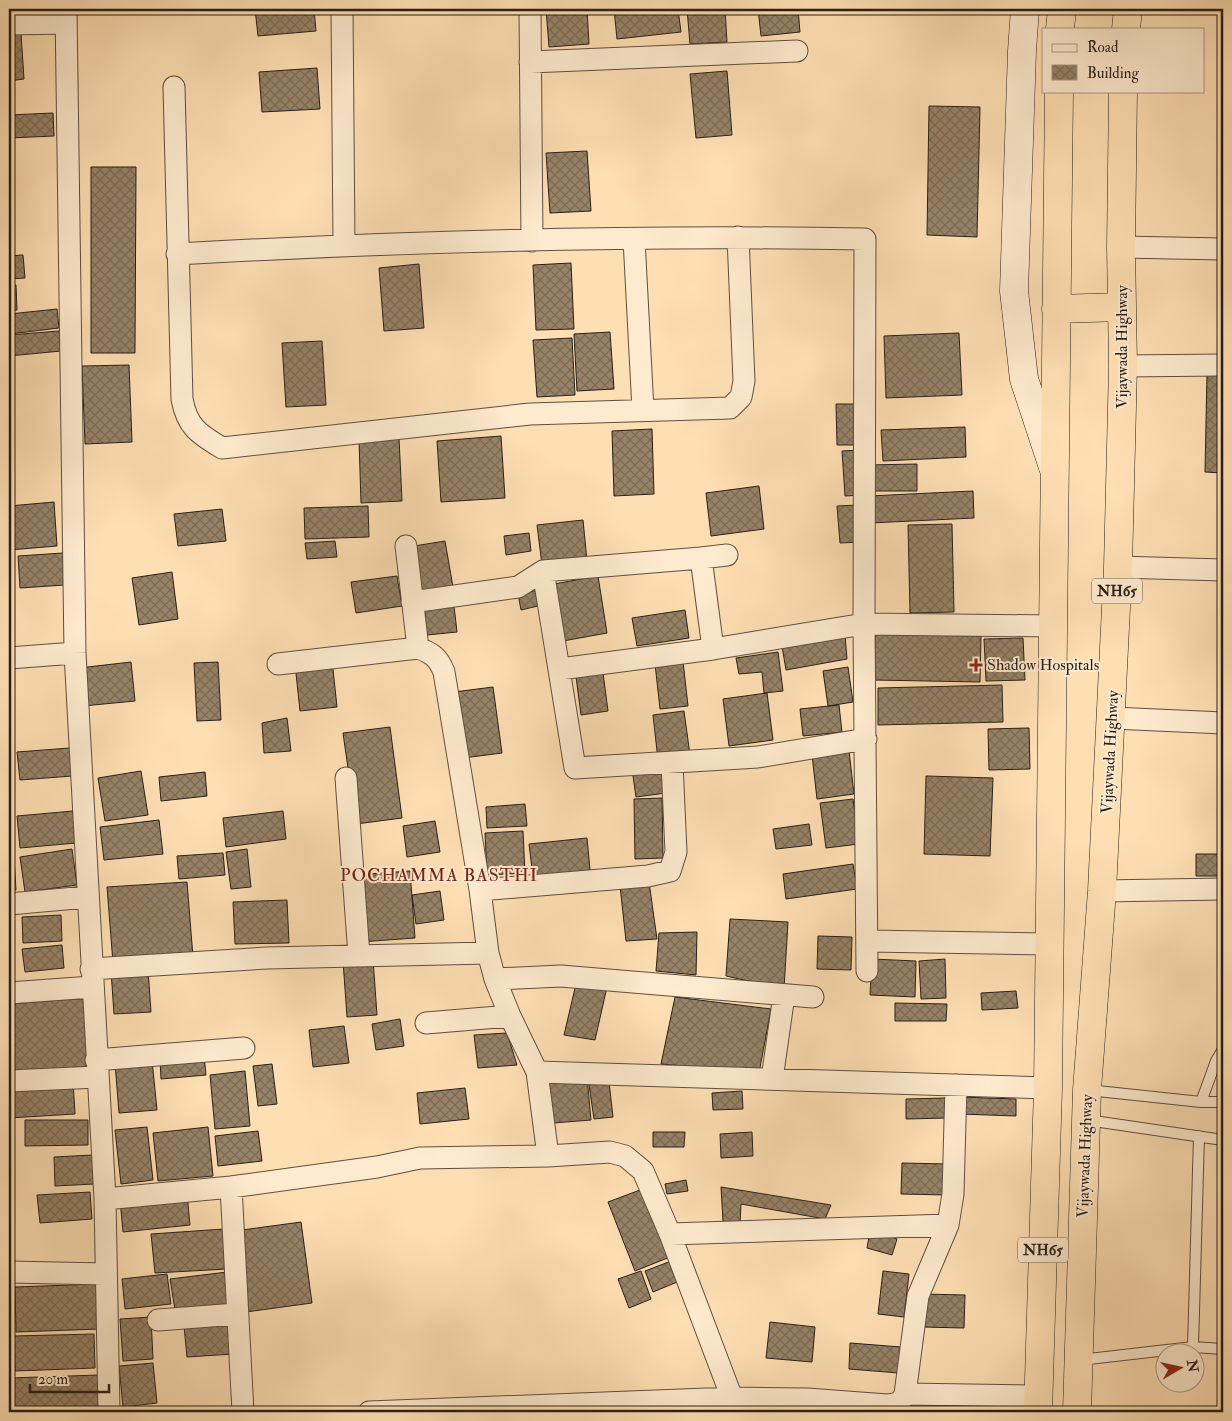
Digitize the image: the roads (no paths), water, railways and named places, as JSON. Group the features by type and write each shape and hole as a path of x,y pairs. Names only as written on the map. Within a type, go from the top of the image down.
{"highway":[{"path":"1060,28 1062,9"},
{"name":"NH65","path":"1038,1404 1048,1088 1059,92"},
{"name":"Vijaywada Highway","path":"1077,1412 1087,1090 1102,890 1118,567 1123,366 1121,247 1123,92"},
{"path":"1056,309 1122,307"}],"street":[{"path":"342,9 344,245"},
{"path":"530,9 532,241"},
{"path":"1025,9 1014,291 1024,379 1054,470"},
{"path":"9,24 66,16 75,653 104,1199 110,1412"},
{"path":"530,62 797,51"},
{"path":"174,87 182,399 185,416 199,434 222,448 530,414 730,408 741,397 744,381 738,237"},
{"path":"177,254 344,245 738,237 865,239 864,624 868,971"},
{"path":"634,239 643,410"},
{"path":"1121,247 1223,249"},
{"path":"1123,366 1223,365"},
{"path":"406,546 418,648"},
{"path":"412,602 518,587 543,572 727,555"},
{"path":"701,558 713,649"},
{"path":"1118,567 1223,570"},
{"path":"543,572 575,768 758,757 866,739"},
{"path":"560,670 713,649 864,624 1052,626"},
{"path":"278,664 418,648 431,653 440,661 444,672 480,890 488,953 494,979 537,1072 548,1156"},
{"path":"9,658 75,653"},
{"path":"1112,718 1223,723"},
{"path":"480,890 648,876 670,871 676,852 672,762"},
{"path":"346,778 359,956"},
{"path":"1102,890 1223,889"},
{"path":"9,904 87,897"},
{"path":"869,941 1049,944"},
{"path":"9,993 92,978 268,958 488,953"},
{"path":"494,979 561,976 813,997"},
{"path":"772,1079 784,995"},
{"path":"426,1023 510,1016"},
{"path":"9,1080 244,1048"},
{"path":"537,1072 1048,1088"},
{"path":"369,1412 732,1398 806,1406 887,1405 902,1400 905,1394 918,1296 948,1225 953,1194 956,1085"},
{"path":"104,1199 231,1187 377,1167 420,1158 548,1156 610,1152 625,1156 642,1171 670,1234 732,1398"},
{"path":"231,1187 243,1412"},
{"path":"670,1234 948,1225"},
{"path":"9,1272 106,1274"},
{"path":"158,1320 237,1314"},
{"path":"905,1394 1038,1404"}],"lane":[{"path":"1201,1102 1216,1061 1223,1050"},
{"path":"1087,1090 1201,1102 1223,1102"},
{"path":"1086,1120 1223,1140"},
{"path":"1192,1344 1200,1136"},
{"path":"1204,1348 1223,1349"},
{"path":"1078,1361 1154,1352"}],"place":[{"name":"Shadow Hospitals","path":"976,665"}],"district":[{"name":"POCHAMMA BASTHI","path":"439,875"}]}
